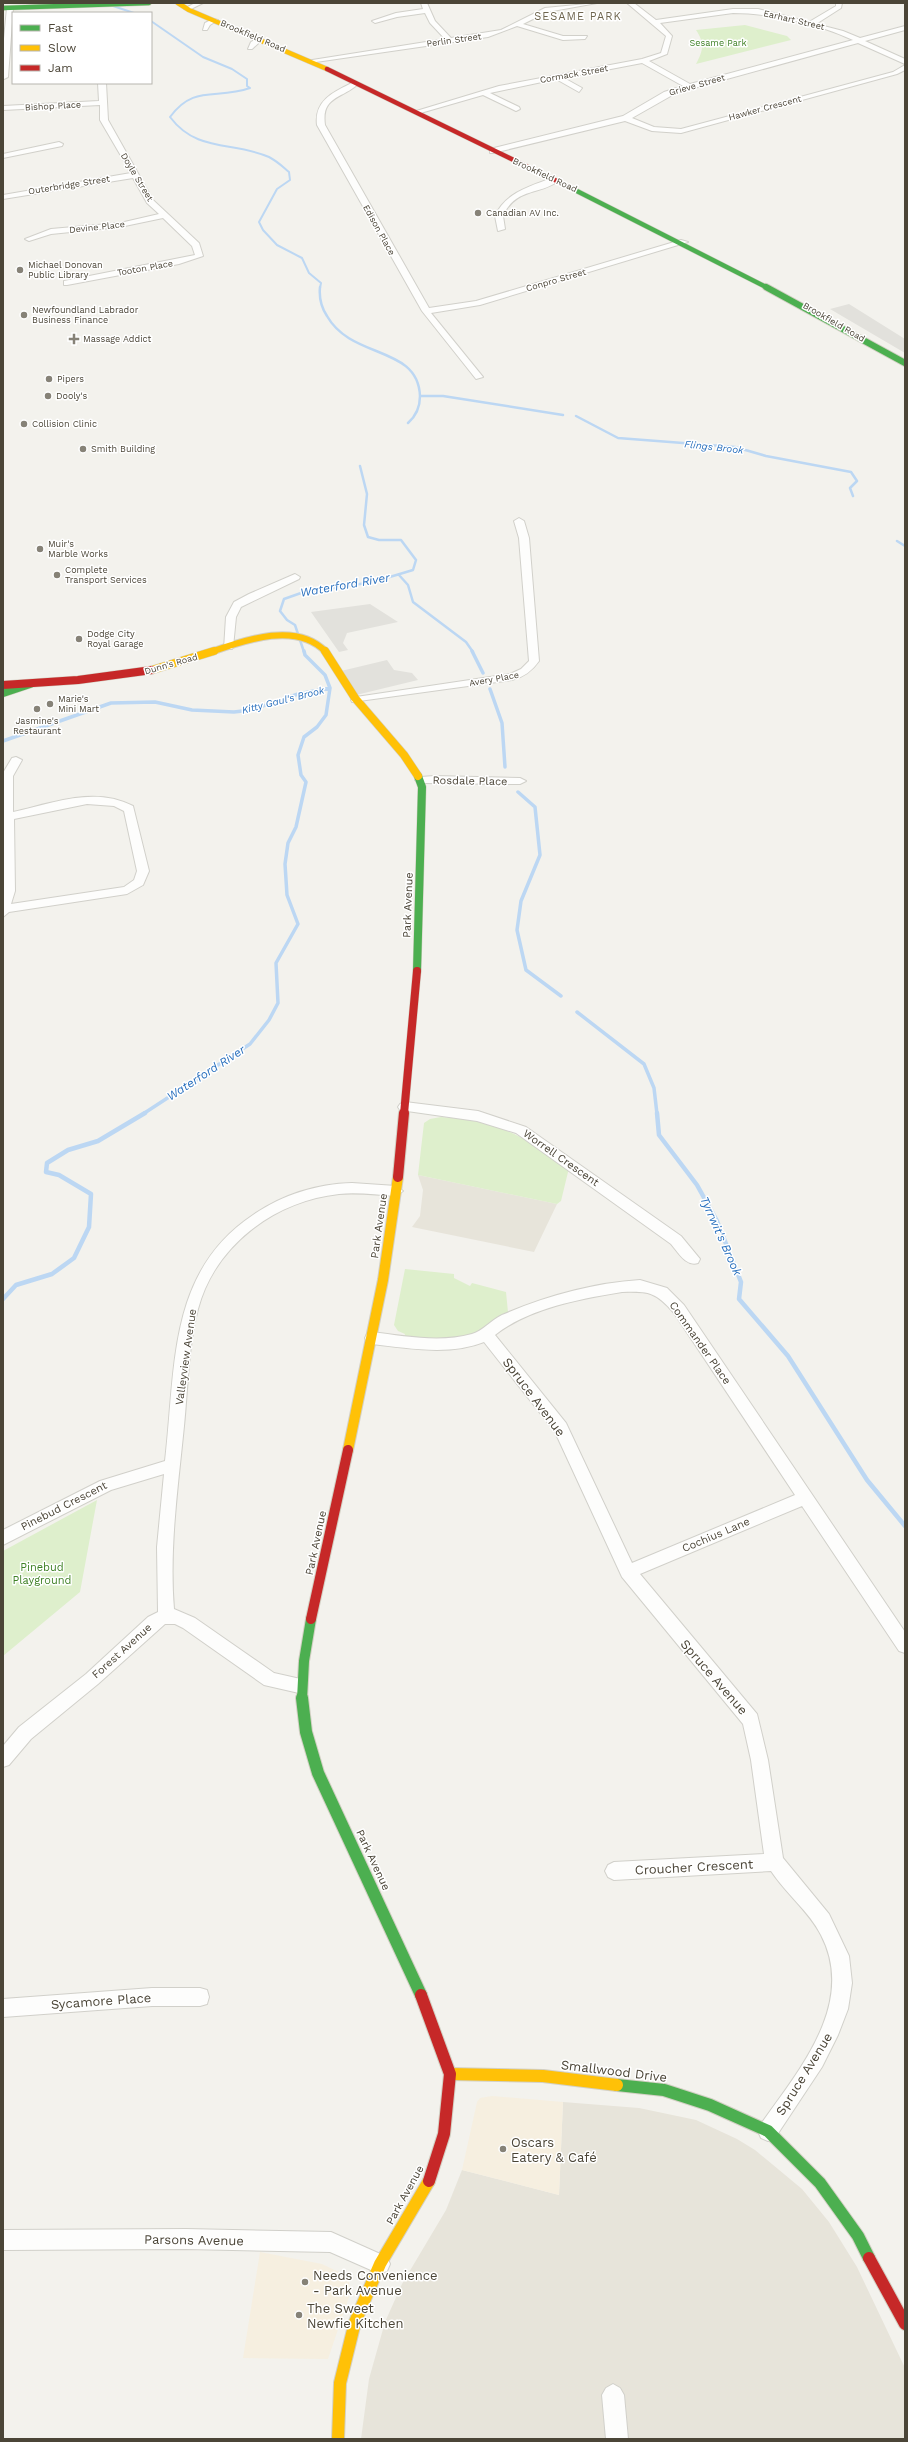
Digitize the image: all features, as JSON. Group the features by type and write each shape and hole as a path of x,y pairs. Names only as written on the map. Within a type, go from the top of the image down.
{"main road":[{"path":"7,8 117,6 149,3"},
{"name":"Brookfield Road","path":"134,4 169,5 188,9 309,61 684,242 809,308 905,363"},
{"name":"Dunn's Road","path":"3,685 111,677 155,670 228,647 269,637 284,636 312,641"},
{"name":"Park Avenue","path":"312,641 322,648 356,700 413,766 420,780 423,797 417,976 392,1229 372,1338 304,1652 299,1685 304,1735 318,1773 425,2003 450,2074 444,2134 437,2162 425,2189 380,2264 366,2292 345,2353 340,2383 338,2439"},
{"path":"3,681 30,684"},
{"path":"3,693 30,684"},
{"name":"Smallwood Drive","path":"450,2074 543,2076 664,2090 710,2105 768,2131 820,2183 858,2236 905,2324"}],"street":[{"path":"188,9 200,3"},
{"path":"424,3 426,11 434,25 450,41"},
{"path":"537,3 545,10"},
{"name":"Perlin Street","path":"309,61 488,35 545,10 594,3"},
{"name":"Cormack Street","path":"417,112 482,92 657,58 664,54 667,48 669,36 655,22 630,3"},
{"path":"810,24 839,7 839,3"},
{"path":"4,77 7,8"},
{"name":"Earhart Street","path":"655,22 745,10 841,32 859,41"},
{"path":"375,22 396,15 426,11"},
{"path":"205,29 207,24 215,20"},
{"path":"516,24 562,38 585,37"},
{"name":"Grieve Street","path":"493,151 626,118 647,108 659,97 690,87 905,28"},
{"path":"250,48 253,43 260,39"},
{"path":"859,41 905,62"},
{"path":"642,61 690,87"},
{"name":"Hawker Crescent","path":"626,118 646,129 656,131 681,131 905,68"},
{"path":"557,77 580,90"},
{"name":"Doyle Street","path":"102,84 104,120 135,175 150,201 196,245 199,256"},
{"name":"Edison Place","path":"354,84 327,100 320,111 321,125 434,324 466,357 479,377"},
{"path":"482,92 516,109"},
{"name":"Bishop Place","path":"3,108 102,103"},
{"path":"3,156 59,144"},
{"name":"Outerbridge Street","path":"3,197 135,175"},
{"path":"500,229 499,216 508,202 534,187 555,180"},
{"name":"Devine Place","path":"29,238 38,234 55,231 121,225 165,215"},
{"name":"Conpro Street","path":"426,311 477,303 684,242"},
{"name":"Tooton Place","path":"67,283 191,260 199,256"},
{"name":"Avery Place","path":"356,700 512,677 523,674 530,667 534,661 526,554 524,538 519,521"},
{"path":"228,647 234,609 244,599 279,586 295,578"},
{"path":"9,817 92,798 120,802 128,809 143,871 139,882 127,890 4,911 9,891 9,817 7,776 16,760"},
{"name":"Rosdale Place","path":"420,780 520,781"},
{"name":"Worrell Crescent","path":"405,1107 478,1116 521,1130 676,1240 693,1259"},
{"name":"Valleyview Avenue","path":"166,1615 163,1586 172,1466 191,1308 200,1281 214,1259 231,1240 252,1222 279,1206 338,1189 396,1191"},
{"name":"Commander Place","path":"372,1338 452,1343 474,1340 486,1334 503,1321 518,1315 607,1288 641,1285 660,1290 666,1294 679,1309 804,1498 905,1646"},
{"name":"Spruce Avenue","path":"486,1334 553,1418 567,1440 613,1546 628,1572 751,1720 756,1742 775,1862 816,1913 834,1940 841,1968 843,1990 839,2013 830,2035 768,2131"},
{"name":"Pinebud Crescent","path":"3,1538 112,1481 143,1471 172,1466"},
{"name":"Cochius Lane","path":"628,1572 804,1498"},
{"path":"166,1615 177,1617 189,1624 270,1680 299,1685"},
{"name":"Forest Avenue","path":"3,1759 25,1733 92,1679 154,1622 166,1615"},
{"name":"Croucher Crescent","path":"614,1871 775,1862"},
{"name":"Sycamore Place","path":"3,2008 152,1998 200,1997"},
{"name":"Parsons Avenue","path":"3,2240 186,2239 331,2242 380,2264"},
{"path":"613,2395 617,2439"}],"shaded area":[{"path":"849,304 905,339 905,353 830,309"},
{"path":"370,604 398,622 347,633 343,643 348,650 339,652 311,612"},
{"path":"387,660 394,670 412,673 418,680 356,695 341,671"},
{"path":"418,1175 557,1204 534,1252 412,1227 420,1216 423,1190"},
{"path":"492,2096 563,2102 559,2195 462,2170 477,2102 480,2098"},
{"path":"563,2102 639,2108 696,2120 737,2139 755,2150 802,2189 829,2222 857,2267 905,2368 905,2439 361,2439 369,2379 385,2322 402,2284 446,2210 462,2170 559,2195"},
{"path":"260,2252 322,2264 349,2277 350,2294 328,2359 243,2358"}],"green space":[{"name":"Sesame Park","path":"745,25 787,36 791,40 696,64 700,55 702,43 696,30"},
{"path":"441,1117 462,1119 495,1126 523,1139 569,1168 561,1201 557,1204 418,1175 424,1123 430,1119"},
{"path":"405,1269 454,1274 454,1278 470,1286 472,1283 506,1292 508,1312 478,1333 455,1340 404,1337 405,1334 398,1331 394,1325"},
{"name":"Pinebud Playground","path":"97,1500 80,1592 3,1656 3,1551"}],"waterway":[{"name":"Waterford River","path":"104,3 131,12"},
{"name":"Waterford River","path":"152,22 203,57 232,69 247,79 247,86 250,88 227,93 197,96 188,100 170,117 192,136 204,141 256,152 269,157 289,172 290,180 277,189 259,222 263,230 277,245 302,258 309,273 321,283 320,288"},
{"name":"Waterford River","path":"320,288 320,298 323,309 338,330 352,340 382,353 408,368 416,380 420,396"},
{"name":"Waterford River","path":"408,423 418,408 420,396"},
{"name":"Flings Brook","path":"420,396 443,396 563,415"},
{"name":"Flings Brook","path":"576,416 618,438 735,447 766,456 851,472 857,481 850,488 853,496"},
{"name":"Waterford River","path":"304,652 295,625 287,620 280,611 284,599 301,593 373,582 413,570 416,560 401,540 379,540 368,537 364,525 367,494 360,466"},
{"name":"Flings Brook","path":"897,541 905,546"},
{"name":"Tyrrwit's Brook","path":"399,575 408,585 413,602 466,642 473,652"},
{"name":"Waterford River","path":"304,651 305,655 325,675 330,688"},
{"name":"Tyrrwit's Brook","path":"472,651 483,673"},
{"name":"Kitty Gaul's Brook","path":"3,741 111,703 155,702 192,710 234,712 251,710 298,694 330,688"},
{"name":"Waterford River","path":"143,1114 250,1044 269,1020 278,1003 276,963 298,924 287,895 285,864 288,843 296,827 306,782 301,775 298,755 304,737 317,727 326,715 330,688"},
{"name":"Tyrrwit's Brook","path":"490,689 502,723 505,767"},
{"name":"Tyrrwit's Brook","path":"518,792 535,807 540,855 521,901 517,930 526,970 561,996"},
{"name":"Tyrrwit's Brook","path":"577,1012 644,1064 654,1088 657,1114"},
{"name":"Waterford River","path":"3,1299 16,1285 52,1274 74,1258 89,1227 91,1194 59,1175 46,1172 47,1163 68,1150 98,1141 145,1113"},
{"name":"Tyrrwit's Brook","path":"657,1113 659,1135 697,1185 717,1221 741,1282 739,1299 788,1356 867,1480 905,1526"}],"traffic: fast":[{"path":"3,8 149,3"},
{"path":"567,186 738,272 822,316 905,363"},
{"path":"3,693 30,684"},
{"path":"417,971 422,787 418,776"},
{"path":"311,1619 302,1679 303,1714 311,1752 318,1773 421,1995"},
{"path":"617,2085 664,2090 710,2105 768,2131 820,2183 858,2236 869,2258"}],"traffic: slow":[{"path":"178,3 189,10 327,69"},
{"path":"152,670 260,638 282,636 302,637 319,645 325,650 335,663 355,698 396,745 418,776"},
{"path":"348,1450 383,1280 398,1177"},
{"path":"450,2074 543,2076 617,2085"},
{"path":"338,2439 340,2383 355,2322 380,2264 429,2181"}],"traffic: jam":[{"path":"327,69 567,186"},
{"path":"3,685 78,680 152,670"},
{"path":"398,1177 417,971"},
{"path":"311,1619 348,1450"},
{"path":"421,1995 450,2074 444,2134 437,2161 429,2181"},
{"path":"869,2258 905,2324"}],"place":[{"name":"Canadian AV Inc.","path":"478,213"},
{"name":"Michael Donovan Public Library","path":"20,270"},
{"name":"Newfoundland Labrador Business Finance","path":"24,315"},
{"name":"Massage Addict","path":"74,339"},
{"name":"Pipers","path":"49,379"},
{"name":"Dooly's","path":"48,396"},
{"name":"Collision Clinic","path":"24,424"},
{"name":"Smith Building","path":"83,449"},
{"name":"Muir's Marble Works","path":"40,549"},
{"name":"Complete Transport Services","path":"57,575"},
{"name":"Dodge City Royal Garage","path":"79,639"},
{"name":"Marie's Mini Mart","path":"50,704"},
{"name":"Jasmine's Restaurant","path":"37,709"},
{"name":"Oscars Eatery & Café","path":"503,2149"},
{"name":"Needs Convenience - Park Avenue","path":"305,2282"},
{"name":"The Sweet Newfie Kitchen","path":"299,2315"}],"district":[{"name":"SESAME PARK","path":"578,16"}]}
